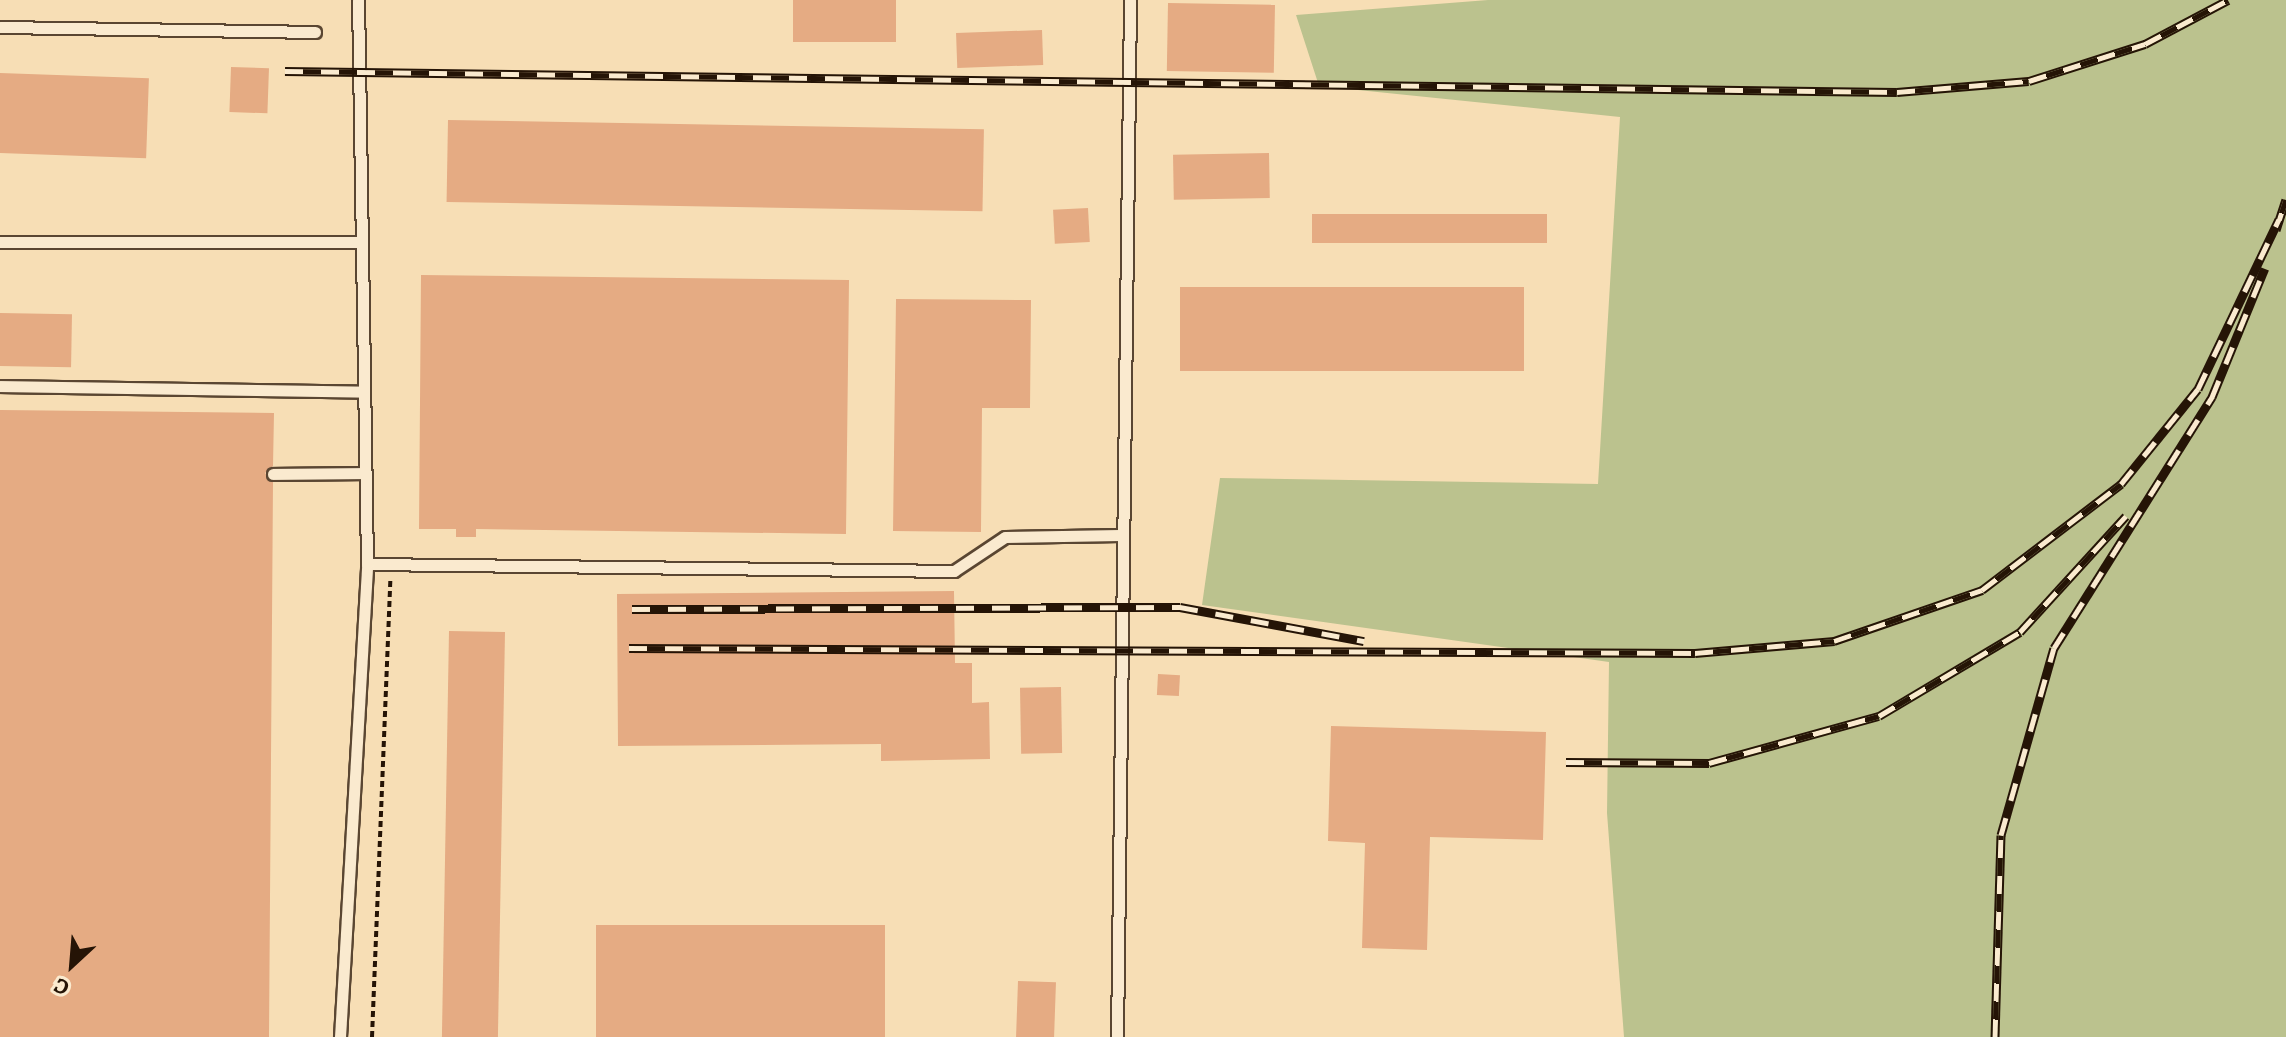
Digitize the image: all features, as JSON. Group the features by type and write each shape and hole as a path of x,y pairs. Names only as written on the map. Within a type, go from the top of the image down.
{"lane":[{"path":"340,1037 367,564 358,0"},
{"path":"1117,1037 1120,535 1130,0"},
{"path":"0,27 315,32"},
{"path":"0,242 362,242"},
{"path":"0,386 364,392"},
{"path":"273,474 365,473"},
{"path":"367,564 954,571 1005,537 1120,535"}],"path":[{"path":"372,1037 390,564"}],"green space":[{"path":"1488,0 2286,0 2286,1037 1624,1037 1607,813 1609,662 1202,605 1220,478 1598,484 1620,117 1319,86 1296,15"}],"building":[{"path":"793,0 896,0 896,42 793,42"},
{"path":"1168,3 1275,5 1274,73 1167,71"},
{"path":"1042,30 1043,65 957,68 956,33"},
{"path":"231,67 269,68 267,113 229,112"},
{"path":"0,73 149,78 146,158 0,153"},
{"path":"448,120 984,129 982,211 447,202"},
{"path":"1269,153 1270,198 1174,200 1173,155"},
{"path":"1088,208 1090,242 1055,244 1053,210"},
{"path":"1312,214 1547,214 1547,243 1312,243"},
{"path":"421,275 849,280 846,534 476,529 476,537 456,537 456,529 419,529"},
{"path":"1180,287 1524,287 1524,371 1180,371"},
{"path":"896,299 1031,300 1030,408 982,408 981,532 893,531"},
{"path":"0,313 72,314 71,367 0,366"},
{"path":"0,410 274,413 273,466 265,473 273,482 269,1037 0,1037"},
{"path":"954,591 955,663 972,663 972,703 989,702 990,759 881,761 881,744 618,746 617,594"},
{"path":"449,631 505,632 498,1037 442,1037"},
{"path":"1158,674 1180,675 1179,696 1157,695"},
{"path":"1061,687 1062,753 1021,754 1020,688"},
{"path":"1331,726 1546,732 1543,840 1430,837 1427,950 1362,948 1365,843 1328,841"},
{"path":"596,925 885,925 885,1037 596,1037"},
{"path":"1018,981 1056,982 1054,1037 1016,1037"}],"railway":[{"path":"285,71 1897,92 2029,81 2145,44 2228,0"},
{"path":"2276,230 2286,200"},
{"path":"629,648 1695,653 1834,641 1982,590 2121,484 2198,389 2279,219"},
{"path":"1995,1037 2001,835 2054,648 2212,397 2265,268"},
{"path":"1566,762 1709,763 1879,716 2020,632 2126,516"},
{"path":"632,609 1180,607 1364,641"}]}
